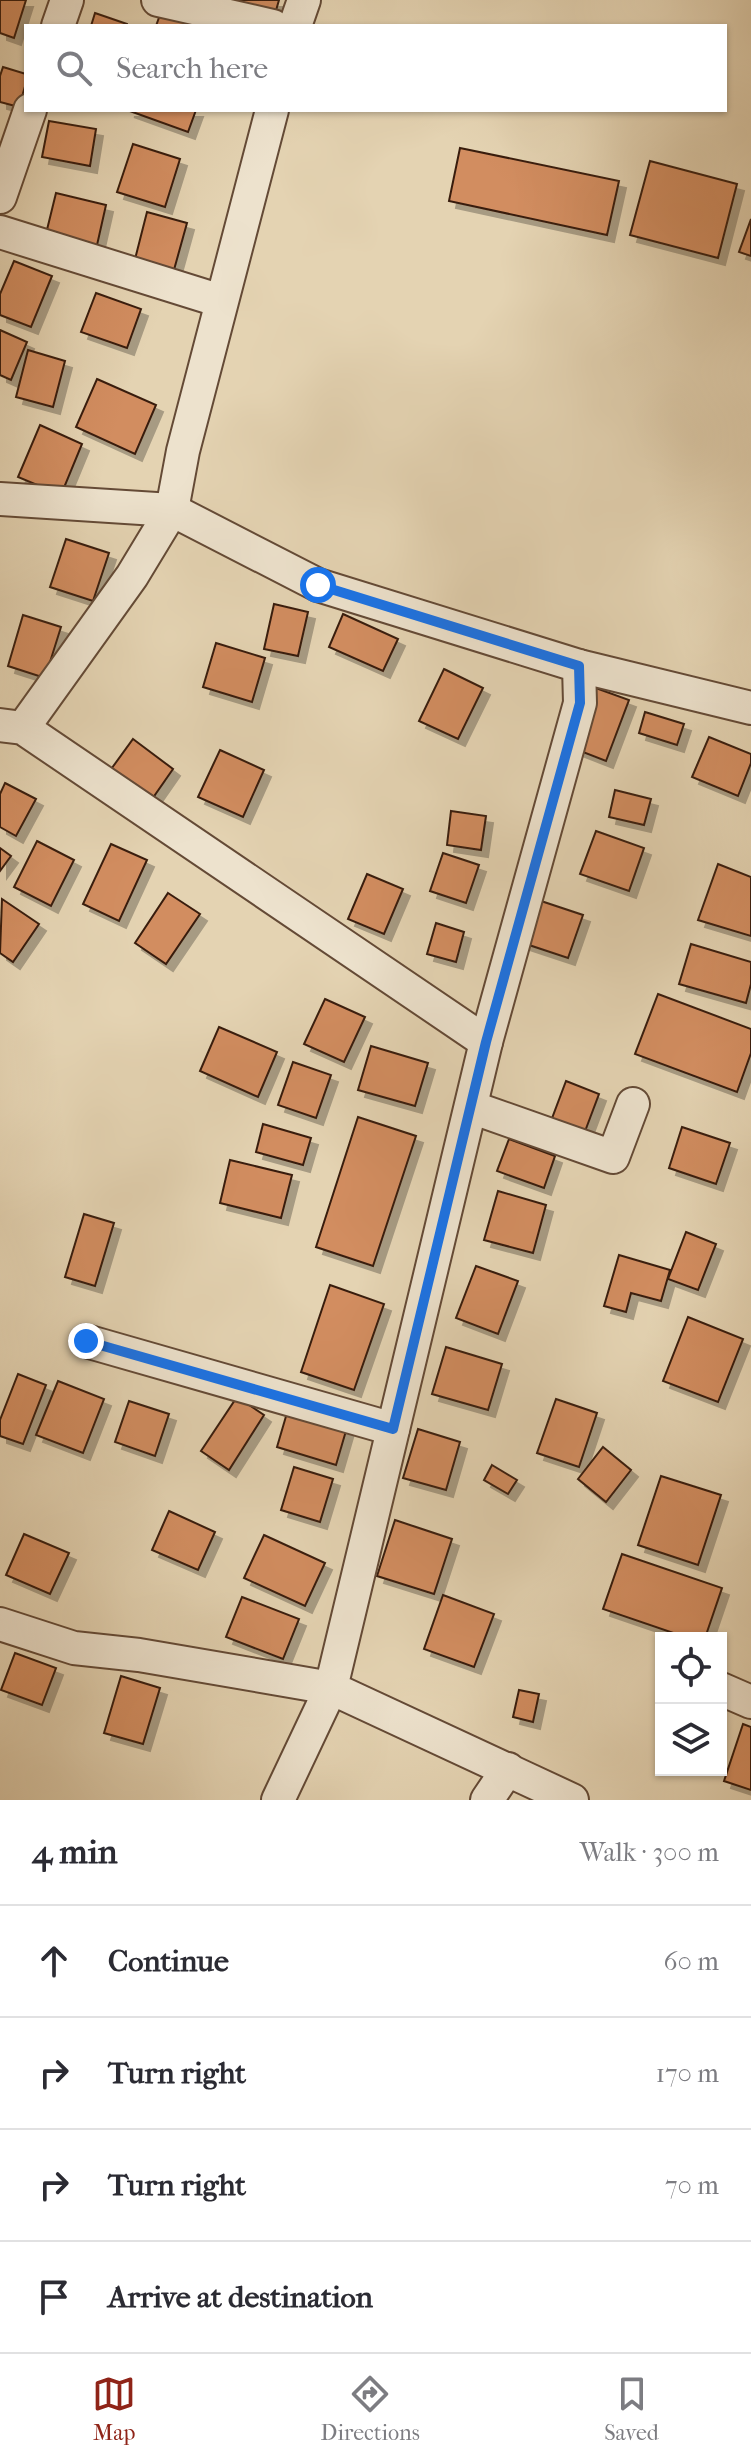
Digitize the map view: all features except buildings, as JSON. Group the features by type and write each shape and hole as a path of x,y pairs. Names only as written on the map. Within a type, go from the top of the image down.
{"street":[{"path":"59,24 67,0"},
{"path":"158,0 264,24"},
{"path":"296,24 304,0"},
{"path":"0,197 29,112"},
{"path":"271,112 183,451 172,510 132,576 12,727 486,1042"},
{"path":"0,232 221,301"},
{"path":"0,499 172,510 318,585 579,666 751,708"},
{"path":"278,1800 331,1688 486,1042 580,703 579,666"},
{"path":"471,1107 613,1157 633,1104"},
{"path":"86,1341 393,1429"},
{"path":"0,1624 74,1648 139,1655 331,1688 572,1800"},
{"path":"727,1692 751,1702"},
{"path":"487,1800 508,1769"}],"route":[{"path":"86,1341 393,1429 486,1042 580,703 579,666 318,585"}]}
